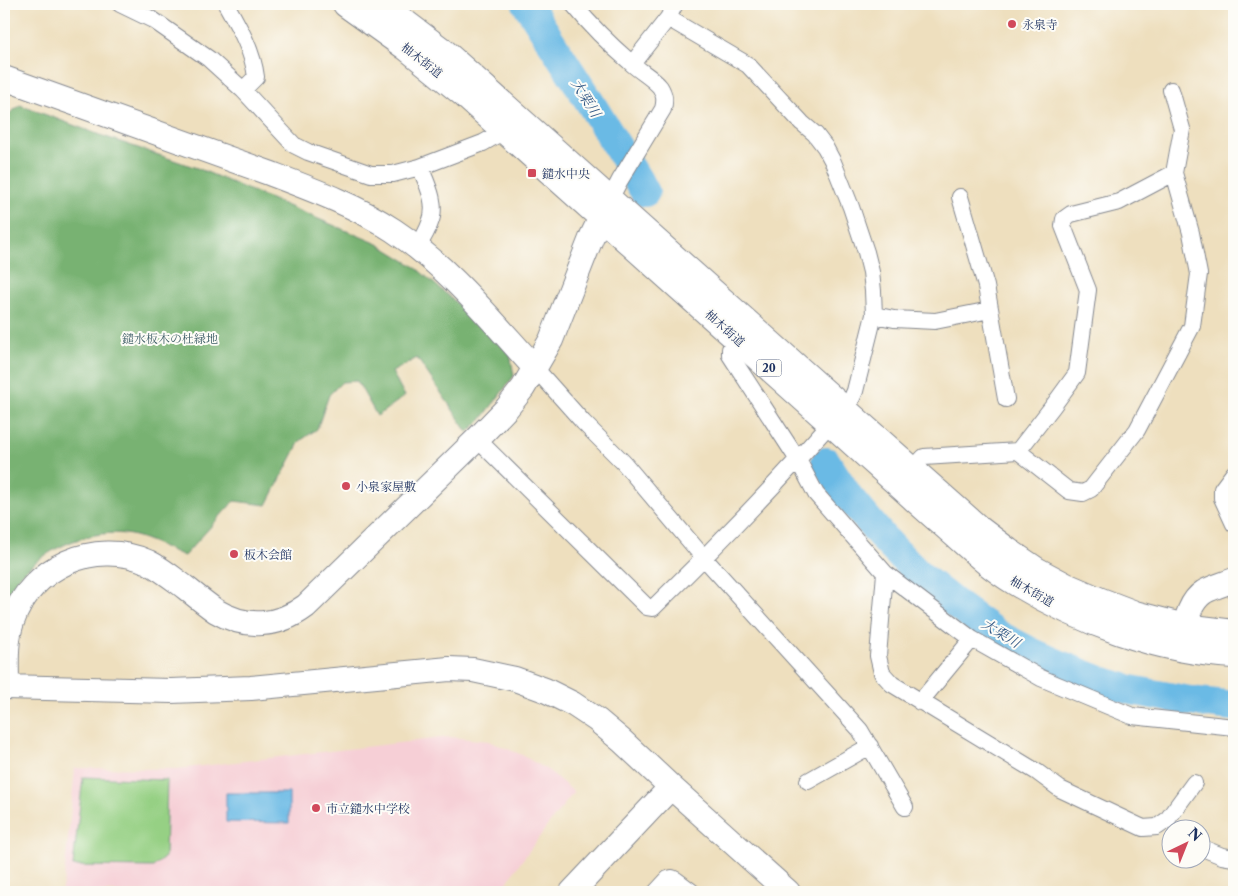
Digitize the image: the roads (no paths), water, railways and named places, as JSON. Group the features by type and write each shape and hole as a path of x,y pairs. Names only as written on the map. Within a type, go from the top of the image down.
{"main road":[{"name":"柚木街道","path":"346,4 420,57 504,131 610,199 736,339 975,552 1012,580 1053,604 1129,635 1182,638 1234,633"},
{"name":"柚木街道","path":"380,4 445,53 610,199 831,422 912,470 979,529 1036,570 1066,586 1147,618 1182,638 1234,655"}],"street":[{"path":"120,4 153,20 209,59 243,90 294,144 308,152 371,174 392,174 420,166 483,143 504,131"},
{"path":"226,4 246,43 255,67 256,78 243,90"},
{"path":"573,4 589,24 656,84 665,97 663,109 610,199 592,236 548,346 523,388 507,408 314,599 299,612 281,620 253,624 225,617 158,568 139,558 108,554 87,556 61,564 40,579 20,604 12,622 8,638 5,687 171,691 251,688 449,669 473,670 515,679 545,690 573,704 597,720 788,892"},
{"path":"477,439 647,607 653,608 704,558 799,458 851,400 855,391 874,314 874,291 866,252 851,207 825,147 815,134 802,123 748,65 672,11 632,64"},
{"path":"4,78 308,188 367,215 393,230 417,248 459,285 583,422 623,462 704,558 860,730 905,807"},
{"path":"912,470 924,457 1018,450 1069,491 1083,493 1091,488 1137,430 1192,326 1198,274 1191,233 1174,173 1182,129 1170,90"},
{"path":"417,248 430,224 434,205 420,166"},
{"path":"1018,450 1077,372 1088,290 1063,226 1064,219 1071,214 1119,202 1174,173"},
{"path":"960,197 986,286 1006,399"},
{"path":"874,314 894,319 935,321 990,310"},
{"path":"736,339 730,349 730,355 799,458 816,494 885,573 972,639 1041,678 1132,716 1234,727"},
{"path":"1234,473 1222,489 1222,498 1234,524"},
{"path":"885,573 878,656 882,673 892,684 1037,772 1060,789 1143,828 1157,827 1167,820 1194,783"},
{"path":"1182,638 1190,609 1196,599 1210,590 1234,580"},
{"path":"920,702 972,639"},
{"path":"808,781 870,746"},
{"path":"572,892 671,787"},
{"path":"1210,851 1234,858"},
{"path":"656,892 668,879 672,878 692,892"}],"water":[{"path":"226,793 289,793 289,823 226,822"}],"waterway":[{"name":"大栗川","path":"527,4 645,192"},
{"name":"大栗川","path":"826,462 848,496 883,538 919,575 1000,636 1065,667 1131,690 1190,701 1234,706"}],"place":[{"name":"永泉寺","path":"1012,24"},
{"name":"鑓水中央","path":"532,173"},
{"name":"小泉家屋敷","path":"346,486"},
{"name":"板木会館","path":"234,554"},
{"name":"市立鑓水中学校","path":"316,808"}],"park label":[{"name":"鑓水板木の杜緑地","path":"170,338"}]}
